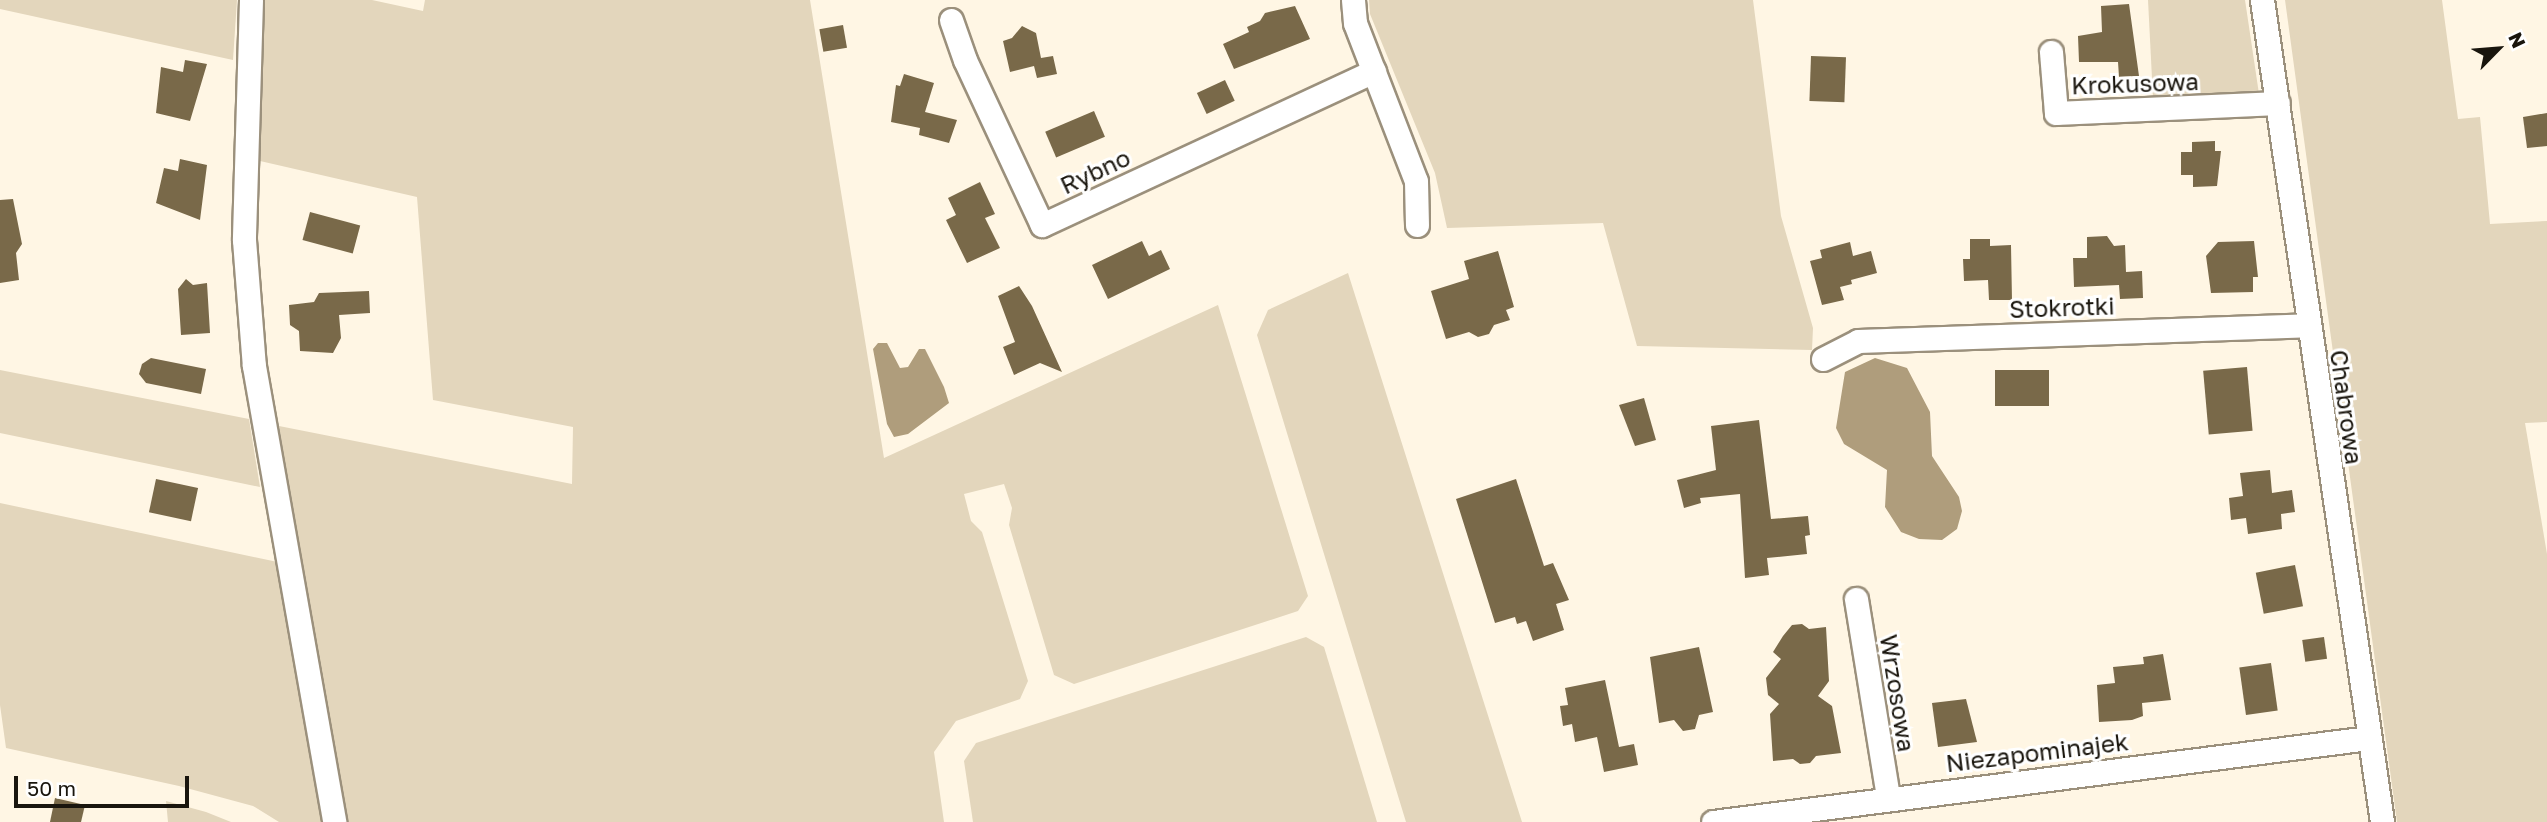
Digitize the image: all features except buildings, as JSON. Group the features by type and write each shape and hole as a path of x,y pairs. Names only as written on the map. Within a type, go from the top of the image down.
{"street":[{"path":"251,0 244,240 254,366 334,822"},
{"path":"1353,0 1355,23 1416,181 1417,225"},
{"name":"Chabrowa","path":"2262,0 2382,822"},
{"name":"Rybno","path":"951,20 965,60 1042,225 1374,71"},
{"name":"Krokusowa","path":"2051,52 2056,113 2278,103"},
{"name":"Stokrotki","path":"1823,359 1858,341 2308,324"},
{"name":"Wrzosowa","path":"1856,599 1888,796"},
{"name":"Niezapominajek","path":"1713,822 1888,796 2369,738"}],"shaded area":[{"path":"0,0 237,0 233,60 0,9"},
{"path":"263,0 372,0 423,11 425,0 810,0 884,458 1218,305 1308,596 1298,611 1074,684 1054,675 1009,525 1012,508 1004,484 964,494 971,521 982,532 1028,681 1020,699 956,721 934,752 944,822 279,822 253,806 179,786 6,748 0,705 0,503 301,567 279,426 572,484 573,427 433,400 417,197 260,161"},
{"path":"1369,0 1753,0 1781,216 1813,328 1812,350 1637,346 1603,223 1447,228 1435,173 1370,14"},
{"path":"2148,0 2245,0 2259,94 2153,98"},
{"path":"2285,0 2442,0 2458,119 2480,117 2490,224 2547,221 2547,422 2525,423 2547,554 2547,822 2397,822"},
{"path":"1348,273 1522,822 1406,822 1257,335 1268,310"},
{"path":"878,343 887,343 900,368 908,367 919,349 925,349 944,387 949,403 908,434 894,437 887,424 873,349"},
{"path":"1875,358 1907,368 1930,412 1932,456 1959,497 1962,511 1957,529 1942,540 1919,539 1901,532 1885,507 1887,470 1844,444 1836,428 1845,372"},
{"path":"0,370 249,419 260,487 0,433"},
{"path":"1306,637 1324,647 1377,822 973,822 964,761 976,743"},
{"path":"166,801 206,812 231,822 168,822"}]}
